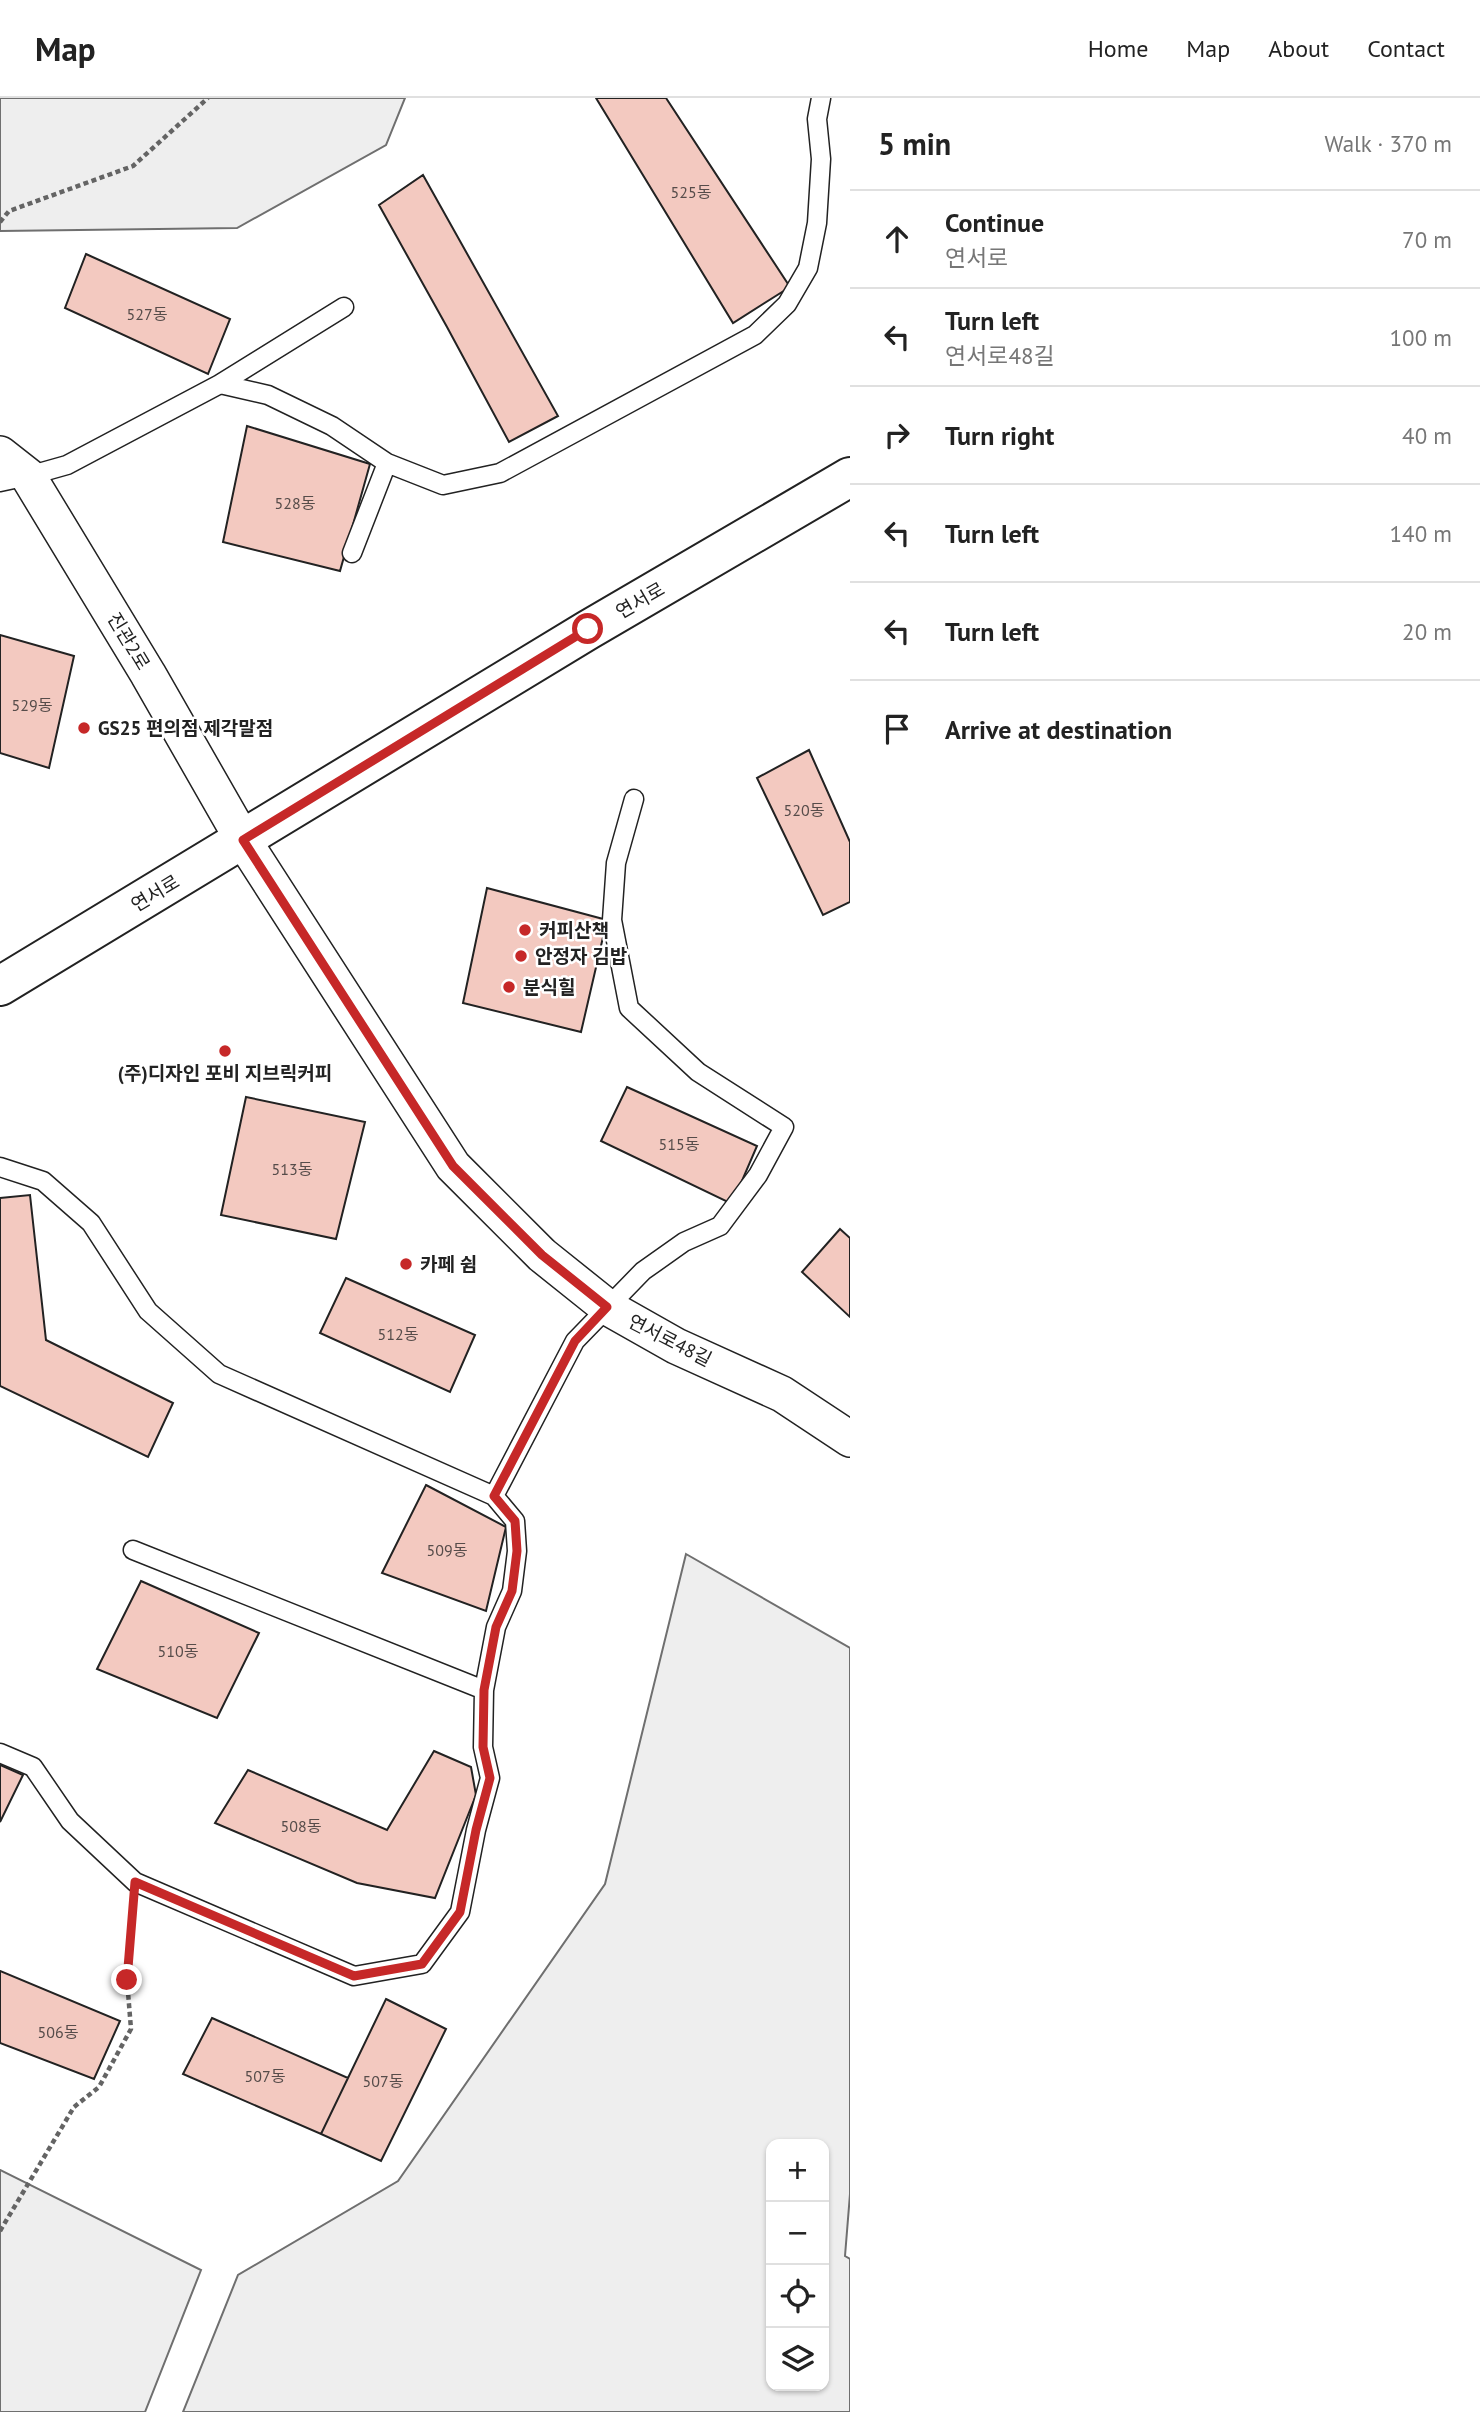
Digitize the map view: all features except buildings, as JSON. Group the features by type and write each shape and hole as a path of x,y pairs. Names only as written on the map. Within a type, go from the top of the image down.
{"main road":[{"name":"연서로","path":"0,986 588,629 850,477"}],"street":[{"name":"진관2로","path":"0,454 14,479 148,674 243,840"},
{"name":"연서로48길","path":"243,840 453,1166 542,1255 607,1307 676,1346 782,1394 850,1438"}],"lane":[{"path":"219,384 268,395 332,426 387,463 443,485 500,473 755,335 786,304 808,268 817,223 821,159 817,119 821,98"},
{"path":"14,479 67,465 219,384 344,307"},
{"path":"352,553 387,463"},
{"path":"494,1496 575,1341 643,1270 684,1242 720,1226 758,1175 784,1127 698,1072 629,1008 612,920 616,863 634,799"},
{"path":"0,1167 43,1181 91,1223 149,1311 219,1374 494,1496 515,1521 517,1551 512,1591 496,1627 484,1690 483,1747 490,1778 476,1830 460,1912 422,1964 354,1976 135,1882 70,1821 33,1767 0,1753"},
{"path":"134,1550 484,1690"}],"path":[{"path":"0,222 9,211 133,166 208,98"},
{"path":"0,2231 74,2107 99,2087 131,2029 127,1980 135,1882"}],"shaded area":[{"path":"0,98 405,98 386,145 237,228 0,231"},
{"path":"686,1554 850,1648 850,2194 845,2256 850,2259 850,2412 183,2412 238,2275 398,2181 605,1884"},
{"path":"0,2170 201,2270 145,2412 0,2412"}],"place":[{"name":"GS25 편의점 제각말점","path":"84,728"},
{"name":"커피산책","path":"525,930"},
{"name":"안정자 김밥","path":"521,956"},
{"name":"분식힐","path":"509,987"},
{"name":"(주)디자인 포비 지브릭커피","path":"225,1051"},
{"name":"카페 쉼","path":"406,1264"}],"route":[{"path":"127,1980 135,1882 354,1976 422,1964 460,1912 476,1830 490,1778 483,1747 484,1690 496,1627 512,1591 517,1551 515,1521 494,1496 575,1341 607,1307 542,1255 453,1166 243,840 588,629"}]}
